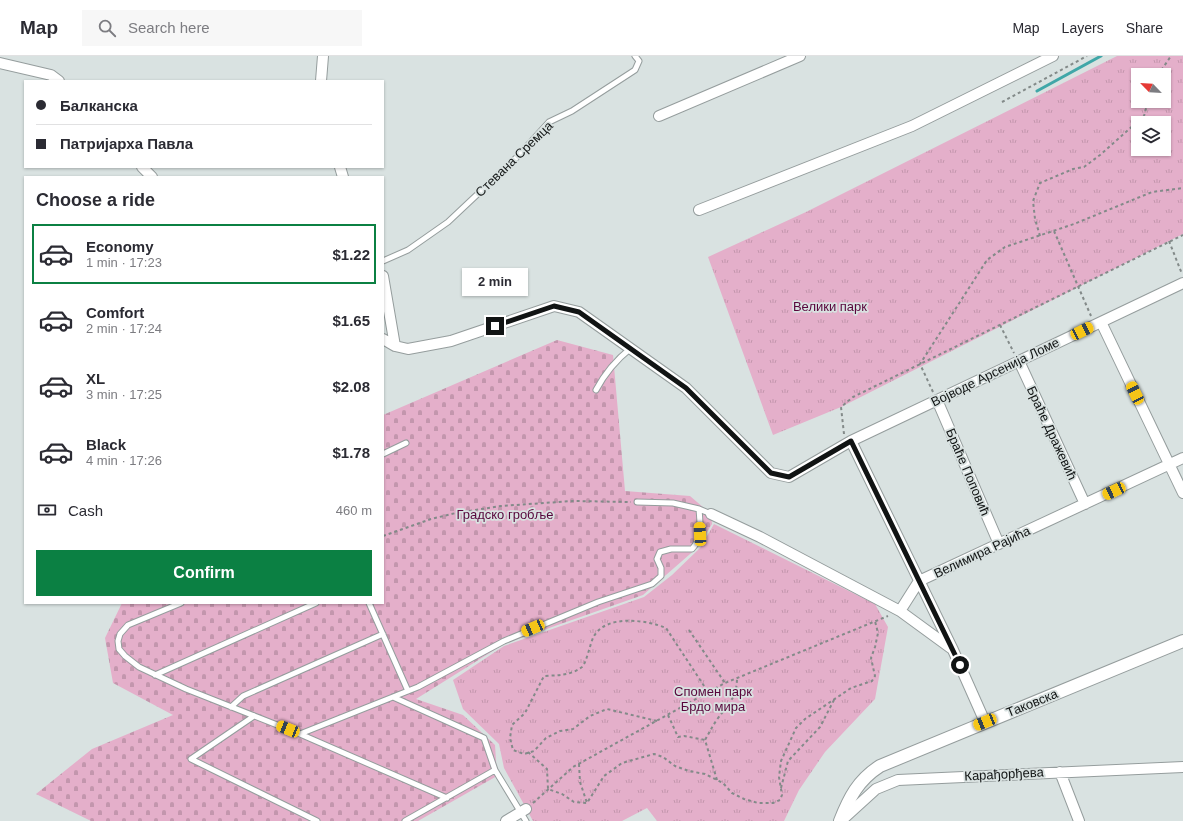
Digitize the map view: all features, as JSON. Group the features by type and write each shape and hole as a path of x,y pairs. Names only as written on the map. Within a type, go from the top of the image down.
{"street":[{"path":"321,80 323,56"},
{"path":"658,116 800,56"},
{"path":"699,210 912,126 1053,56"},
{"path":"0,63 51,75 58,80"},
{"path":"143,168 151,176"},
{"path":"384,282 395,346"},
{"name":"Војводе Арсенија Ломе","path":"395,346 408,349 451,341 554,306 579,312 686,388 771,473 789,477 848,443 1183,283"},
{"path":"1098,323 1170,464 1183,493"},
{"path":"384,339 395,346"},
{"name":"Браће Дражевић","path":"1019,361 1085,504"},
{"name":"Браће Поповић","path":"937,400 999,544"},
{"path":"848,443 920,581 985,722"},
{"name":"Велимира Рајића","path":"900,611 920,581 1183,458"},
{"path":"711,514 900,611 953,650"},
{"name":"Таковска","path":"840,821 854,790 872,771 891,761 1183,641"},
{"name":"Карађорђева","path":"840,821 876,789 898,780 1183,768"},
{"path":"1060,772 1079,821"},
{"path":"506,821 524,814"}],"lane":[{"name":"Стевана Сремца","path":"384,262 408,250 448,222 516,158 549,122 572,111 635,70 639,61 635,56"},
{"path":"596,390 603,376 617,359 631,348"},
{"path":"384,454 406,443"},
{"path":"637,502 673,503 699,509 711,514"},
{"path":"300,734 408,691 504,641 598,602 629,593 652,584 661,576 661,568 657,559 660,552 671,549 692,549 698,542 700,534 699,509"},
{"path":"179,604 128,625 120,634 118,641 119,649 139,667 155,675 300,734 447,798"},
{"path":"155,675 314,604"},
{"path":"369,604 408,691"},
{"path":"231,707 242,696 382,634"},
{"path":"393,697 484,738 495,770 524,814"},
{"path":"254,716 191,759 317,821"},
{"path":"405,821 495,770"}],"path":[{"path":"1002,102 1087,56"},
{"path":"1163,68 1171,56"},
{"path":"1040,236 1035,219 1033,201 1040,184 1073,169 1084,167 1100,155 1144,116 1146,108"},
{"path":"920,364 987,260 1005,247 1054,231 1152,192 1183,188"},
{"path":"1054,231 1078,286 1098,323"},
{"path":"848,443 841,407 853,397 1183,235"},
{"path":"1169,241 1183,277"},
{"path":"1000,324 1019,361"},
{"path":"920,364 937,400"},
{"path":"384,536 431,519 456,513 501,506 573,501 637,502"},
{"path":"524,814 548,790 579,764 724,683 900,611"},
{"path":"657,721 607,709 590,716 573,728 560,731 546,738 541,745 524,754 513,750 510,738 512,725 524,713 544,676 571,675 584,666 595,634 602,628 620,621 635,620 657,624 666,628 708,692"},
{"path":"587,803 604,776 622,762 654,754 663,757 675,766 705,774 723,783 732,794 758,803 773,803 780,800 782,795 778,777 781,761 796,728 805,719 851,688 872,681 875,676 870,658 878,633 875,621"},
{"path":"689,630 724,683"},
{"path":"717,780 705,740 717,719 731,703 737,689 737,678"},
{"path":"781,790 788,761 820,727 834,700"},
{"path":"668,714 678,737 684,736 705,740"},
{"path":"528,752 547,769 548,790"},
{"path":"579,764 580,782 587,803"},
{"path":"548,790 562,794 574,802 587,803"}],"green space":[{"name":"Велики парк","path":"1117,56 1183,56 1183,234 841,407 773,435 708,257 806,212"},
{"name":"Градско гробље","path":"557,340 613,355 625,491 690,496 711,514 712,524 697,548 643,595 504,644 416,699 463,715 495,745 497,776 418,821 91,821 36,794 92,749 173,715 113,683 105,638 122,604 384,604 384,415"},
{"name":"Спомен парк Брдо мира","path":"714,524 875,604 888,627 875,699 825,752 799,790 784,821 657,821 647,808 622,821 533,821 504,768 499,744 463,709 453,680 504,646 644,597 672,575 700,548"}],"waterway":[{"path":"1037,91 1101,56"}],"route":[{"path":"495,326 554,306 579,312 686,388 771,473 789,477 851,441 960,665"}]}
